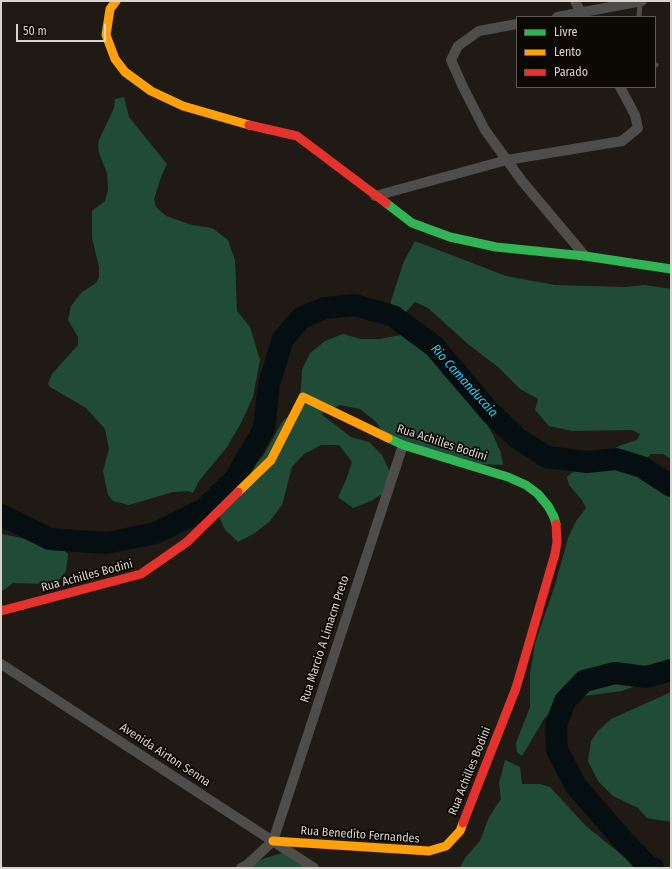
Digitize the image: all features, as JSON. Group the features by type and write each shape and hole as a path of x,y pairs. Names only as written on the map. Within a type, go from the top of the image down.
{"street":[{"path":"116,1 110,9 106,35 115,59 125,72 151,91 183,106 239,122 297,136 412,223 450,237 496,247 585,256 671,269"},
{"path":"575,1 582,15"},
{"path":"570,16 582,15 641,1"},
{"path":"516,24 480,32 458,46 451,60 485,130 522,181 585,256"},
{"path":"375,196 507,160 622,141 638,128 635,115 621,88"},
{"name":"Rua Achilles Bodini","path":"1,611 141,574 187,542 272,460 303,397 403,444 508,477 526,485 538,494 548,506 554,517 558,529 555,554 516,688 460,831 446,846"},
{"name":"Rua Marcio A Limacm Preto","path":"273,841 403,444"},
{"name":"Avenida Airton Senna","path":"1,664 314,868"},
{"path":"241,868 248,864 273,841"},
{"name":"Rua Benedito Fernandes","path":"273,841 429,851 446,846"}],"lane":[{"path":"639,16 641,1"}],"green space":[{"path":"124,97 129,117 167,164 154,199 156,207 166,216 192,225 212,228 228,240 235,260 237,311 250,327 260,360 253,397 241,423 227,447 199,481 193,493 188,491 173,492 129,505 113,501 108,495 103,471 109,449 105,429 86,408 50,387 48,384 52,374 78,345 78,337 68,320 71,306 82,292 96,283 99,277 99,267 92,238 92,211 105,201 108,190 107,173 99,153 98,142 114,108 115,99"},
{"path":"415,241 506,276 555,285 624,287 645,285 671,289 671,459 663,454 651,454 645,460 653,478 671,495 671,659 645,682 622,691 576,697 558,704 544,719 522,756 517,752 516,743 530,707 530,674 535,643 555,585 568,538 576,521 586,508 582,500 569,485 567,477 576,469 621,445 637,440 640,434 632,430 572,431 549,426 535,410 538,399 520,389 498,367 469,345 428,308 415,302 405,313 393,312 390,309 391,301 404,261"},
{"path":"343,334 361,339 379,339 401,335 420,342 443,374 484,419 501,453 503,465 474,464 387,437 375,421 360,409 340,405 321,414 351,437 369,442 382,455 390,472 387,491 371,501 353,508 338,497 352,462 339,445 321,445 304,454 292,467 282,505 270,521 255,533 238,542 225,530 217,512 223,494 238,482 263,456 282,422 297,408 301,388 302,370 310,353 325,341"},
{"path":"1,534 48,543 63,549 68,554 66,571 58,581 47,584 13,583 1,592"},
{"path":"671,692 671,822 647,818 638,808 613,796 598,781 588,761 591,741 598,731 611,719"},
{"path":"505,760 520,767 522,784 540,784 550,787 586,826 623,856 641,868 460,868 465,858 480,841 489,817 501,799 499,783"},
{"path":"283,853 308,868 243,868 265,858"}],"waterway":[{"name":"Rio Camanducaia","path":"1,515 50,539 106,543 156,533 204,509 234,480 264,429 269,384 283,339 301,318 325,308 355,305 393,316 434,346 490,412 517,438 547,457 587,462 616,459 642,467 671,486"},
{"name":"Rio Camanducaia","path":"653,868 647,865 622,839 576,786 557,750 556,725 565,701 584,681 615,673 646,677 671,670"}],"traffic: fast":[{"path":"386,203 412,223 450,237 496,247 585,256 671,269"},
{"path":"388,438 403,445 508,477 526,485 538,494 548,506 556,524"}],"traffic: slow":[{"path":"116,1 110,9 106,35 115,59 125,72 151,91 183,106 249,125"},
{"path":"238,492 271,460 303,397 388,438"},
{"path":"273,841 429,851 446,846 460,831 463,823"}],"traffic: jam":[{"path":"249,125 297,136 386,203"},
{"path":"1,611 141,574 187,542 238,492"},
{"path":"463,823 516,688 555,554 557,542 556,524"}]}
